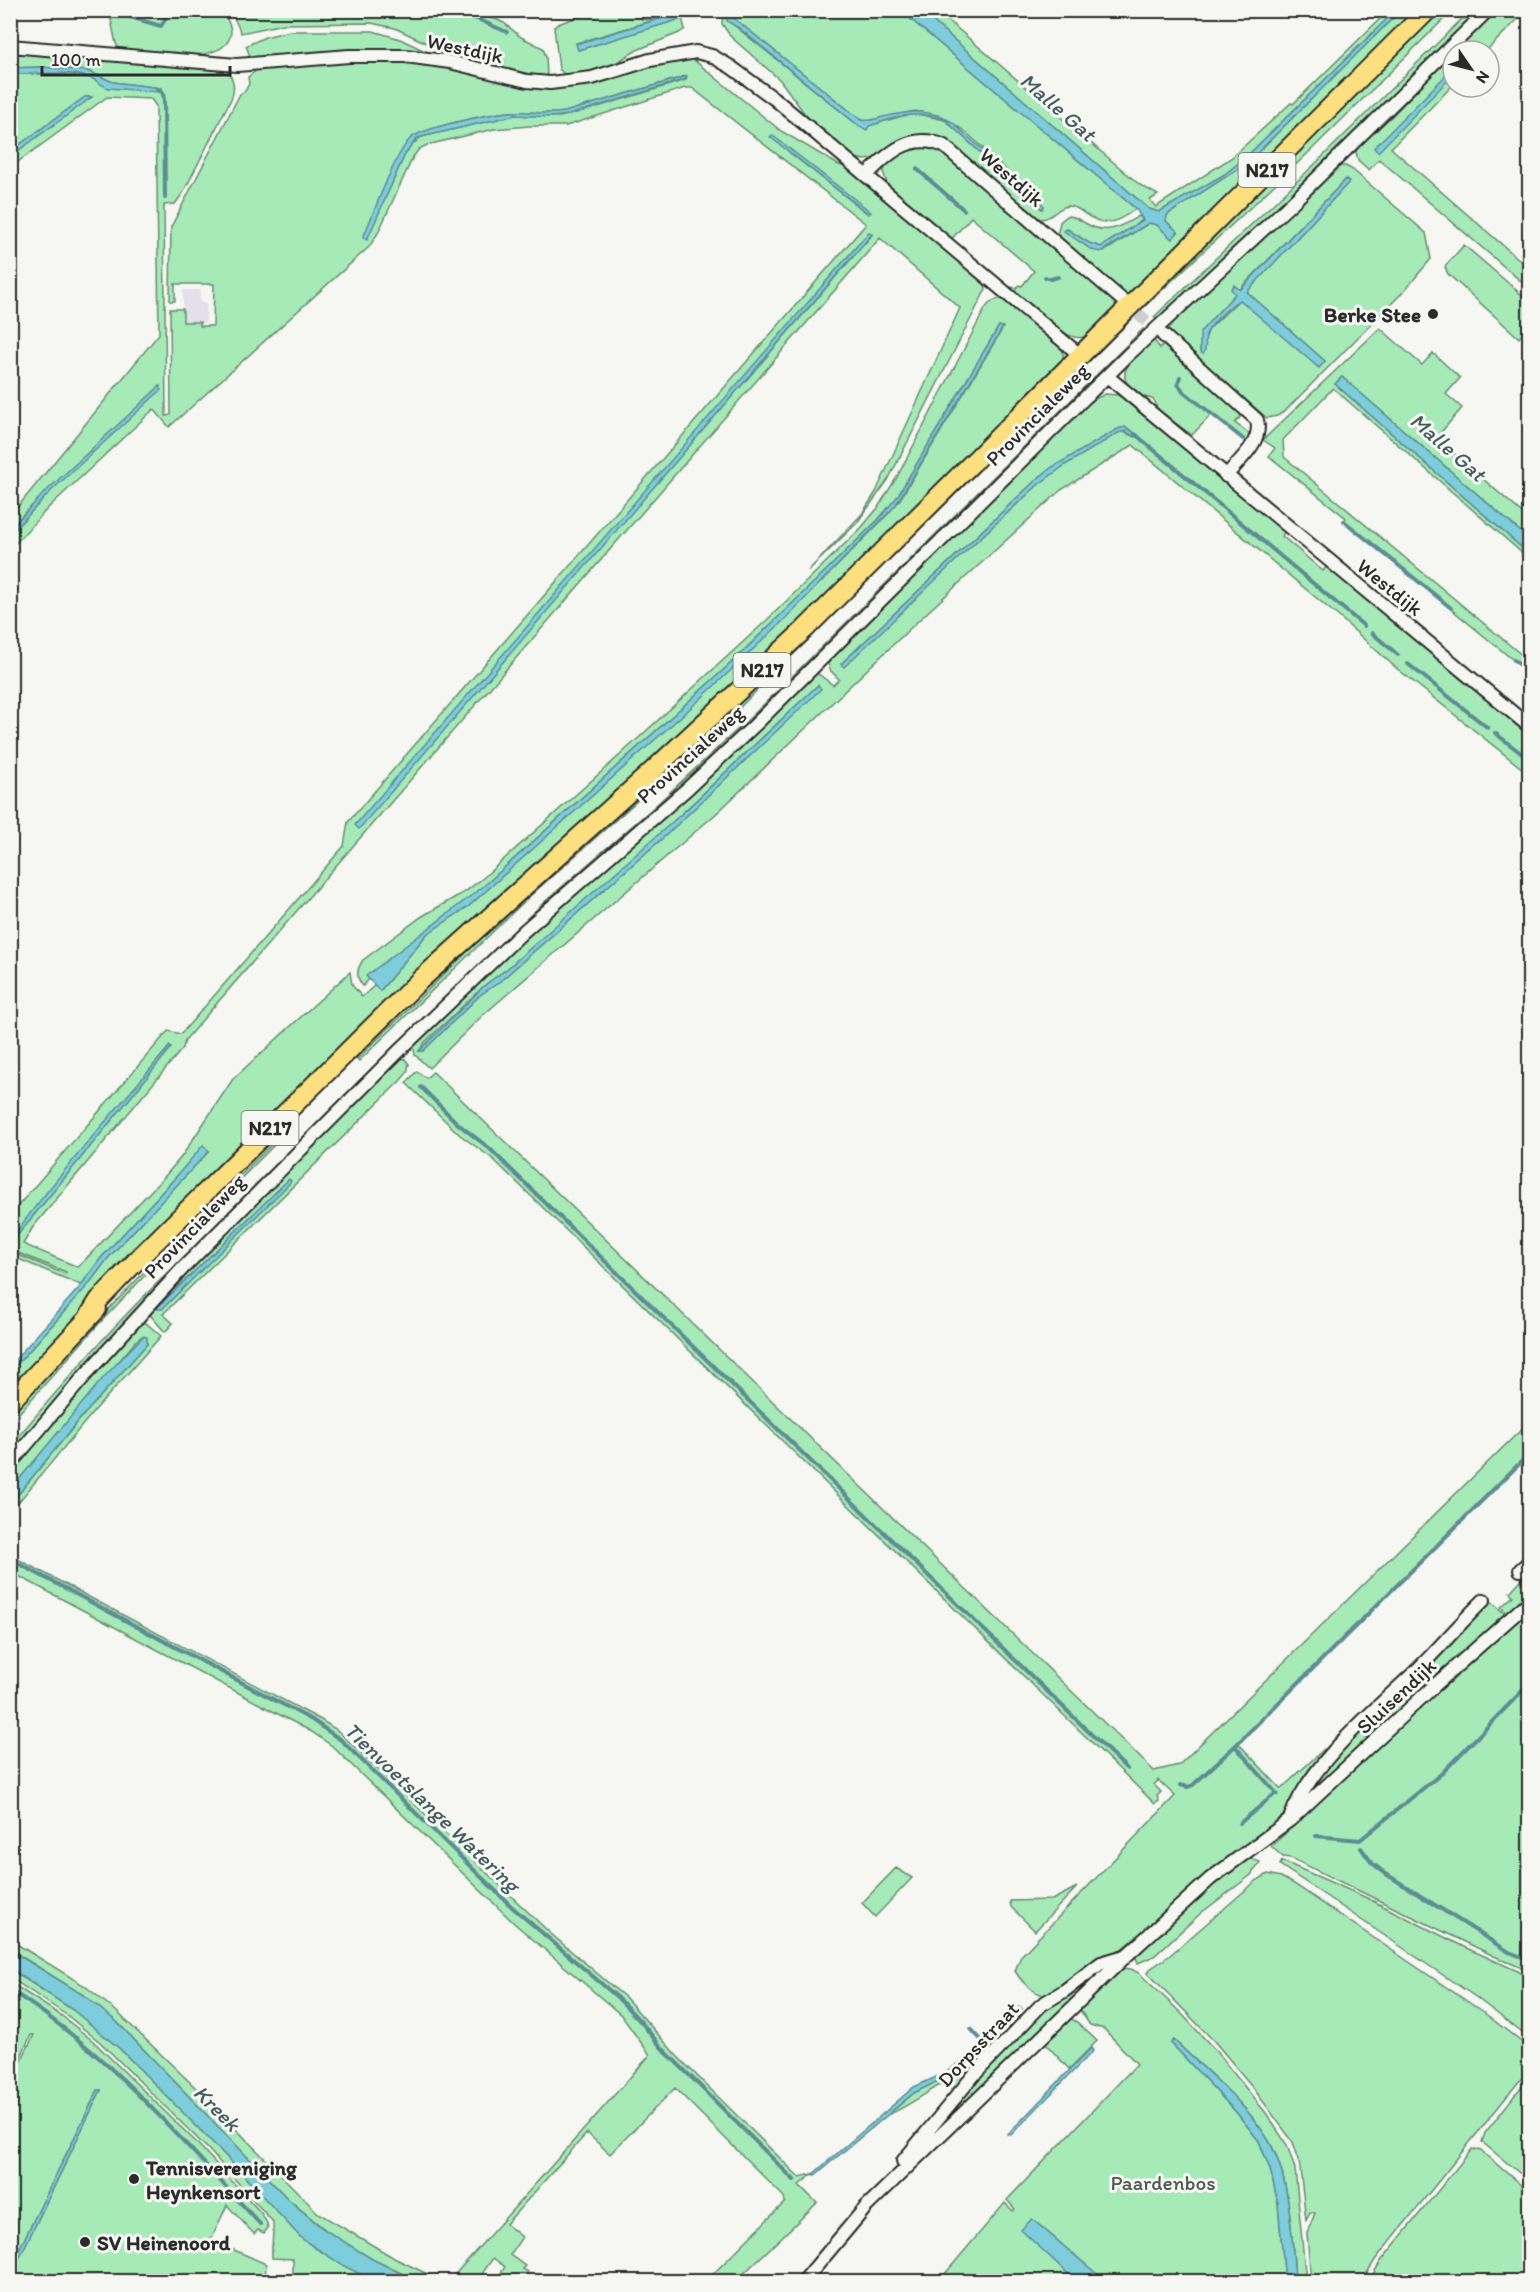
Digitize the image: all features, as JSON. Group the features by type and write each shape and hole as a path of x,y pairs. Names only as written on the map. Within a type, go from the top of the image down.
{"main road":[{"name":"Provincialeweg","path":"10,1402 89,1316 111,1298 408,1003 459,946 702,726 804,630 1428,10"}],"street":[{"name":"Provincialeweg","path":"10,1464 99,1359 170,1282 360,1089 517,938 729,750 1107,376 1309,187 1488,10"},
{"name":"Westdijk","path":"10,46 237,65 357,56 406,56 450,62 527,81 550,83 592,78 668,56 701,52 749,79 1081,356"},
{"name":"Westdijk","path":"867,176 888,155 904,144 928,141 944,146 1120,299"},
{"path":"1163,335 1257,420 1259,431 1255,441 1226,476"},
{"name":"Westdijk","path":"1107,376 1530,727"},
{"name":"Sluisendijk","path":"1290,1820 1300,1798 1331,1755 1484,1600"},
{"name":"Sluisendijk","path":"1071,2008 1210,1879 1290,1820 1434,1686 1530,1601"},
{"name":"Dorpsstraat","path":"884,2189 905,2159 963,2088 1041,2005 1071,1987 1101,1963 1126,1956"},
{"name":"Dorpsstraat","path":"803,2282 884,2189 1071,2008"}],"shaded area":[{"path":"183,290 200,290 200,302 206,303 206,323 183,323"}],"green space":[{"path":"109,10 223,11 231,32 226,43 216,51 201,54 183,56 120,50 116,44"},
{"path":"597,10 633,11 642,19 647,20 680,11 685,29 637,50 601,72 566,76 559,69 554,27","holes":["679,13 681,19 578,50 576,43"]},
{"path":"734,10 901,11 1136,209 1111,222 1092,219 1077,208 1068,206 1047,218 1038,219 954,146 941,138 927,135 910,136 894,143 876,158 865,160 854,158 813,125 780,80 731,37 722,24 723,11 728,11 730,22 859,126 869,126 905,115 918,114 945,120 1042,209 1044,206 966,132 942,116 915,111 868,121 861,120 736,20 732,15"},
{"path":"231,11 477,11 504,23 521,37 543,48 547,76 517,73 456,57 395,28 371,23 283,24 241,33"},
{"path":"921,11 937,11 1140,185 1158,195 1150,200 1156,207 1231,158 1291,103 1293,104 1388,11 1395,11 1246,157 1225,174 1159,212 1149,209"},
{"path":"1400,11 1419,11 1128,297 1057,236 1060,222 1067,216 1093,227 1106,229 1119,226 1139,216 1143,220 1101,247 1089,243 1067,229 1065,231 1092,250 1105,251 1149,223 1157,225 1172,239 1178,232 1166,221 1167,215 1247,163"},
{"path":"1438,11 1452,11 1304,157 1143,308 1152,295"},
{"path":"1470,11 1480,11 1452,39 1442,39"},
{"path":"1495,11 1526,11 1498,39 1466,39"},
{"path":"290,31 373,31 400,39 425,53 256,59 250,56 246,46 265,37"},
{"path":"1441,40 1441,49 1295,193 1157,320 1154,317 1314,165"},
{"path":"11,51 215,68 228,72 232,78 234,87 232,97 183,193 175,204 164,205 166,416 171,415 170,309 183,309 183,322 200,322 200,326 213,326 214,284 175,284 175,301 170,301 171,227 240,94 249,84 248,77 258,69 266,67 388,60 438,64 526,84 671,59 690,59 781,131 837,164 852,170 984,280 986,289 888,480 857,523 808,571 862,514 876,492 960,308 880,238 185,1040 183,1048 33,1227 23,1244 78,1267 182,1156 233,1079 350,972 352,985 362,997 375,985 381,990 427,934 469,906 735,665 888,514 899,501 1003,328 999,326 897,497 878,520 730,664 484,886 367,976 369,979 363,986 358,973 363,960 421,917 466,891 483,878 767,620 862,527 877,509 897,477 989,304 997,299 1007,300 1063,349 1063,358 1060,366 850,576 185,1205 134,1247 113,1270 81,1313 11,1391 11,1371 88,1285 109,1257 209,1151 185,1167 101,1258 81,1285 11,1256 11,1252 65,1274 66,1272 13,1251 11,1243 171,1048 169,1047 11,1239 11,1214 168,1031 181,1034 344,846 348,822 866,224 692,88 685,88 566,126 494,129 427,145 419,149 413,157 378,233 369,247 169,427 154,409 49,507 11,548 11,533 51,491 25,512 11,528 11,515 159,334 156,106 151,99 107,97 11,167 11,156 91,97 85,97 11,151 11,74 67,74 92,78 109,88 159,91 161,88 113,82 88,71 41,67 11,68","holes":["686,76 686,80 560,117 515,115 421,137 407,150 367,239 410,139 418,134 457,122 499,113 565,112","771,135 870,212 868,214 790,153","869,232 872,235 358,828"]},
{"path":"1441,65 1441,97 1391,148 1529,268 1529,288 1379,159 1369,170 1358,160 1356,152 1358,147 1393,115"},
{"path":"918,147 930,147 945,152 988,188 1005,209 1031,226 1119,306 1098,328 1083,337 1066,334 1044,320 1009,289 1022,286 1034,271 971,217 950,241 889,188 883,172 889,162 897,155"},
{"path":"1339,166 1346,166 1353,170 1426,233 1431,259 1404,291 1286,410 1277,416 1267,418 1166,331 1168,329 1166,327","holes":["1346,179 1349,182 1247,292 1325,361 1319,368 1240,299 1209,329 1200,352 1202,330 1235,294 1234,286 1239,290"]},
{"path":"1464,245 1529,301 1529,326 1519,338 1448,274 1445,267"},
{"path":"1130,318 1132,319 718,729 530,896 359,1061 357,1059 511,909 679,759 749,692"},
{"path":"1380,328 1422,365 1433,353 1460,378 1446,394 1462,408 1436,438 1529,519 1529,539 1342,377 1335,384 1529,554 1529,559 1333,388 1283,440 1284,457 1529,661 1529,673 1344,521 1346,518 1269,456 1275,448 1263,440"},
{"path":"1143,329 1146,332 755,716 669,797 512,934 541,905 655,806 754,714"},
{"path":"1153,339 1160,348 1163,345 1243,414 1235,423 1251,435 1247,442 1212,414 1192,435 1157,410 1153,400 1131,390 1126,383 1125,371 1132,359"},
{"path":"1105,394 1118,395 1134,404 1285,531 1282,536 1323,571 1327,566 1529,733 1529,774 1395,667 1338,616 1133,445 1061,490 920,619 718,812 482,1016 429,1068 415,1055 413,1045 545,919 710,775 817,673 833,685 839,679 830,670 828,663 1089,402","holes":["1120,428 1128,428 1135,437 1121,431 1065,465 1039,484 844,666 841,664 1037,479 1051,468","817,686 820,689 665,836 498,983 480,995 423,1051 419,1051 425,1042 485,985 508,968 658,836"]},
{"path":"400,1058 405,1059 409,1064 407,1073 400,1081 163,1314 173,1323 165,1332 151,1316 151,1309","holes":["290,1181 162,1309 160,1308 162,1303"]},
{"path":"417,1071 426,1078 433,1072 1154,1771 1179,1765 1529,1422 1529,1456 1238,1743 1281,1789 1324,1749 1327,1752 1301,1784 1280,1821 1120,1950 1048,1996 1043,1995 1029,1987 1015,1971 1021,1956 1175,1796 1158,1780 1154,1785 1161,1792 1157,1796 1159,1801 1155,1804 493,1159 460,1135 406,1083"},
{"path":"279,1137 280,1139 96,1327 11,1422 11,1414 76,1343"},
{"path":"188,1254 112,1335 11,1451 11,1445 97,1346"},
{"path":"139,1323 146,1323 161,1336 95,1410 11,1511 11,1503 81,1418 147,1344 146,1337 142,1336 136,1341 11,1489 11,1472 66,1405"},
{"path":"10,1555 337,1730 550,1933 626,1998 677,2056 799,2177 813,2174 799,2185 817,2203 736,2281 706,2281 785,2202 784,2197 675,2088 610,2154 587,2133 506,2224 522,2237 510,2255 525,2266 523,2269 528,2272 524,2281 495,2281 505,2267 493,2258 477,2281 449,2281 650,2055 621,2015 515,1924 332,1746 312,1732 11,1572"},
{"path":"1529,1571 1529,1595 1507,1614 1501,1607 1513,1596 1510,1592"},
{"path":"1489,1599 1506,1615 1301,1804 1321,1771"},
{"path":"1529,1608 1529,1971 1291,1858 1283,1857 1271,1846 1285,1834 1283,1832 1448,1680 1450,1683 1457,1676 1455,1673"},
{"path":"1250,1858 1260,1862 1251,1875 1201,1913 1154,1956 1138,1963 1135,1955 1204,1890"},
{"path":"1282,1861 1367,1898 1464,1947 1529,1976 1529,2038 1477,1998 1280,1865"},
{"path":"896,1868 912,1878 875,1917 862,1903"},
{"path":"1268,1874 1281,1877 1294,1884 1483,2012 1529,2048 1529,2069 1375,2260 1362,2281 1311,2281 1307,2233 1315,2213 1310,2212 1306,2220 1299,2160 1293,2142 1251,2085 1214,2041 1148,1973 1256,1881"},
{"path":"1077,1887 1035,1931 1011,1907 1010,1901 1052,1900"},
{"path":"10,1940 85,1986 116,2011 198,2090 318,2213 396,2259 442,2281 417,2281 372,2259 333,2236 288,2199 117,2022 85,1996 11,1950"},
{"path":"1105,1968 916,2153 951,2105 1030,2020 1096,1970"},
{"name":"Paardenbos","path":"1120,1968 1131,1969 1139,1973 1181,2013 1214,2049 1266,2113 1287,2145 1295,2169 1306,2281 1295,2281 1286,2191 1282,2173 1269,2141 1237,2100 1174,2040 1171,2043 1236,2112 1259,2141 1270,2169 1278,2203 1285,2281 1105,2281 1032,2219 1057,2263 1076,2281 938,2282 1005,2203 1013,2211 1015,2209 1007,2200 1137,2064 1104,2029 1090,2025 1080,2010 1081,2006"},
{"path":"10,1969 73,2010 119,2048 313,2247 374,2281 346,2281 339,2277 293,2276 293,2259 272,2258 273,2222 208,2149 101,2043 68,2016 11,1978"},
{"path":"11,1983 62,2016 93,2041 196,2142 261,2213 268,2228 264,2233 258,2230 254,2234 227,2205 211,2240 266,2264 265,2281 11,2281 11,2275 101,2090 98,2090 11,2266 10,2083 34,2035 31,2035 11,2077"},
{"path":"1070,2018 1097,2041 1069,2069 1043,2041"},
{"path":"977,2055 979,2058 976,2065 967,2072 953,2092 945,2082 889,2114 914,2093 956,2072"},
{"path":"1529,2077 1529,2181 1482,2142 1485,2133"},
{"path":"1472,2149 1481,2151 1529,2192 1529,2281 1369,2281 1381,2261"}],"water":[{"path":"728,11 734,11 732,15 736,20 861,120 918,112 935,114 952,122 1044,206 1042,209 945,120 916,115 888,120 869,126 867,130 859,126 739,28 727,21"},
{"path":"901,11 921,11 1149,209 1159,212 1225,174 1246,157 1395,11 1400,11 1247,163 1167,215 1166,221 1178,232 1172,239 1157,225 1149,223 1100,252 1092,250 1064,231 1067,229 1089,243 1101,247 1143,220 1136,209"},
{"path":"679,13 681,19 578,50 576,44"},
{"path":"41,67 87,71 113,82 161,88 160,92 109,88 91,78 69,74 11,74 11,68"},
{"path":"687,76 686,79 569,115 551,117 515,115 417,138 404,156 367,240 363,238 398,157 411,138 418,134 460,121 505,113 565,112"},
{"path":"1441,80 1441,87 1378,152 1374,148"},
{"path":"85,97 92,97 11,156 11,151"},
{"path":"772,135 871,212 869,214 770,137"},
{"path":"1346,179 1349,182 1247,292 1325,361 1319,368 1240,300 1226,310 1211,327 1206,335 1204,352 1203,354 1200,352 1200,332 1235,294 1231,289 1234,285 1240,290"},
{"path":"869,232 872,234 359,829 355,825"},
{"path":"999,326 1003,327 895,506 781,623 696,703 469,906 427,934 380,991 366,976 484,886 730,664 878,520 897,497"},
{"path":"1342,377 1529,539 1529,554 1335,384"},
{"path":"160,386 161,390 51,491 11,533 11,528 43,494"},
{"path":"1125,427 1138,435 1135,437 1125,431 1118,433 1065,465 1039,484 844,667 841,664 1037,479 1051,468"},
{"path":"818,685 821,689 665,836 498,983 480,995 423,1051 419,1051 485,985 508,968 687,809"},
{"path":"170,1046 171,1048 11,1243 17,1231 56,1180"},
{"path":"203,1145 209,1151 109,1257 88,1285 11,1371 11,1364 79,1288 101,1258"},
{"path":"289,1179 291,1181 287,1186 162,1309 156,1309"},
{"path":"143,1336 147,1337 147,1344 81,1418 11,1503 11,1489 104,1377"},
{"path":"10,1950 85,1996 117,2022 288,2199 322,2228 372,2259 417,2281 374,2281 342,2265 302,2239 221,2151 119,2048 73,2010 11,1969"},
{"path":"1019,2006 1022,2009 989,2044 956,2072 914,2093 815,2175 813,2174 914,2087 945,2073 974,2052"},
{"path":"1174,2040 1237,2100 1269,2141 1282,2173 1286,2191 1295,2281 1285,2281 1278,2203 1270,2169 1259,2141 1236,2112 1171,2043"},
{"path":"1091,2048 1093,2051 1011,2135 1008,2134"},
{"path":"98,2090 101,2090 11,2275 11,2266"},
{"path":"1032,2219 1105,2281 1076,2281 1021,2230"}],"waterway":[{"path":"116,13 161,26 165,20 165,10"},
{"path":"456,10 507,32"},
{"path":"157,89 163,93 164,101 165,198"},
{"path":"917,169 964,210"},
{"path":"1045,277 1050,279 1058,277"},
{"path":"1180,377 1178,384 1183,391 1243,439"},
{"path":"1135,434 1364,626"},
{"path":"1344,521 1451,608"},
{"path":"1372,633 1398,655"},
{"path":"1514,660 1530,673"},
{"path":"1408,664 1488,728"},
{"path":"1495,733 1530,760"},
{"path":"421,1087 458,1124 489,1148 1127,1769"},
{"path":"1235,1746 1530,1453"},
{"name":"Tienvoetslange Watering","path":"10,1559 312,1720 341,1740 512,1907 617,1997 661,2047 794,2180"},
{"path":"1316,1836 1360,1840 1442,1773 1530,1683"},
{"path":"1180,1785 1188,1787 1193,1785 1235,1746 1277,1794"},
{"path":"1240,1823 1276,1793"},
{"path":"1361,1848 1372,1863 1386,1874 1509,1952 1530,1960"},
{"path":"10,1990 45,2014 111,2069 173,2130 260,2224"},
{"name":"Tienvoetslange Watering","path":"971,2029 985,2044"}],"tunnel":[{"path":"1124,302 1163,335"}],"place":[{"name":"Berke Stee","path":"1433,314"},
{"name":"Tennisvereniging Heynkensort","path":"134,2179"},
{"name":"SV Heinenoord","path":"85,2242"}],"water label":[{"name":"Malle Gat","path":"1058,107"},
{"name":"Malle Gat","path":"1448,447"},
{"name":"Kreek","path":"217,2108"}]}
